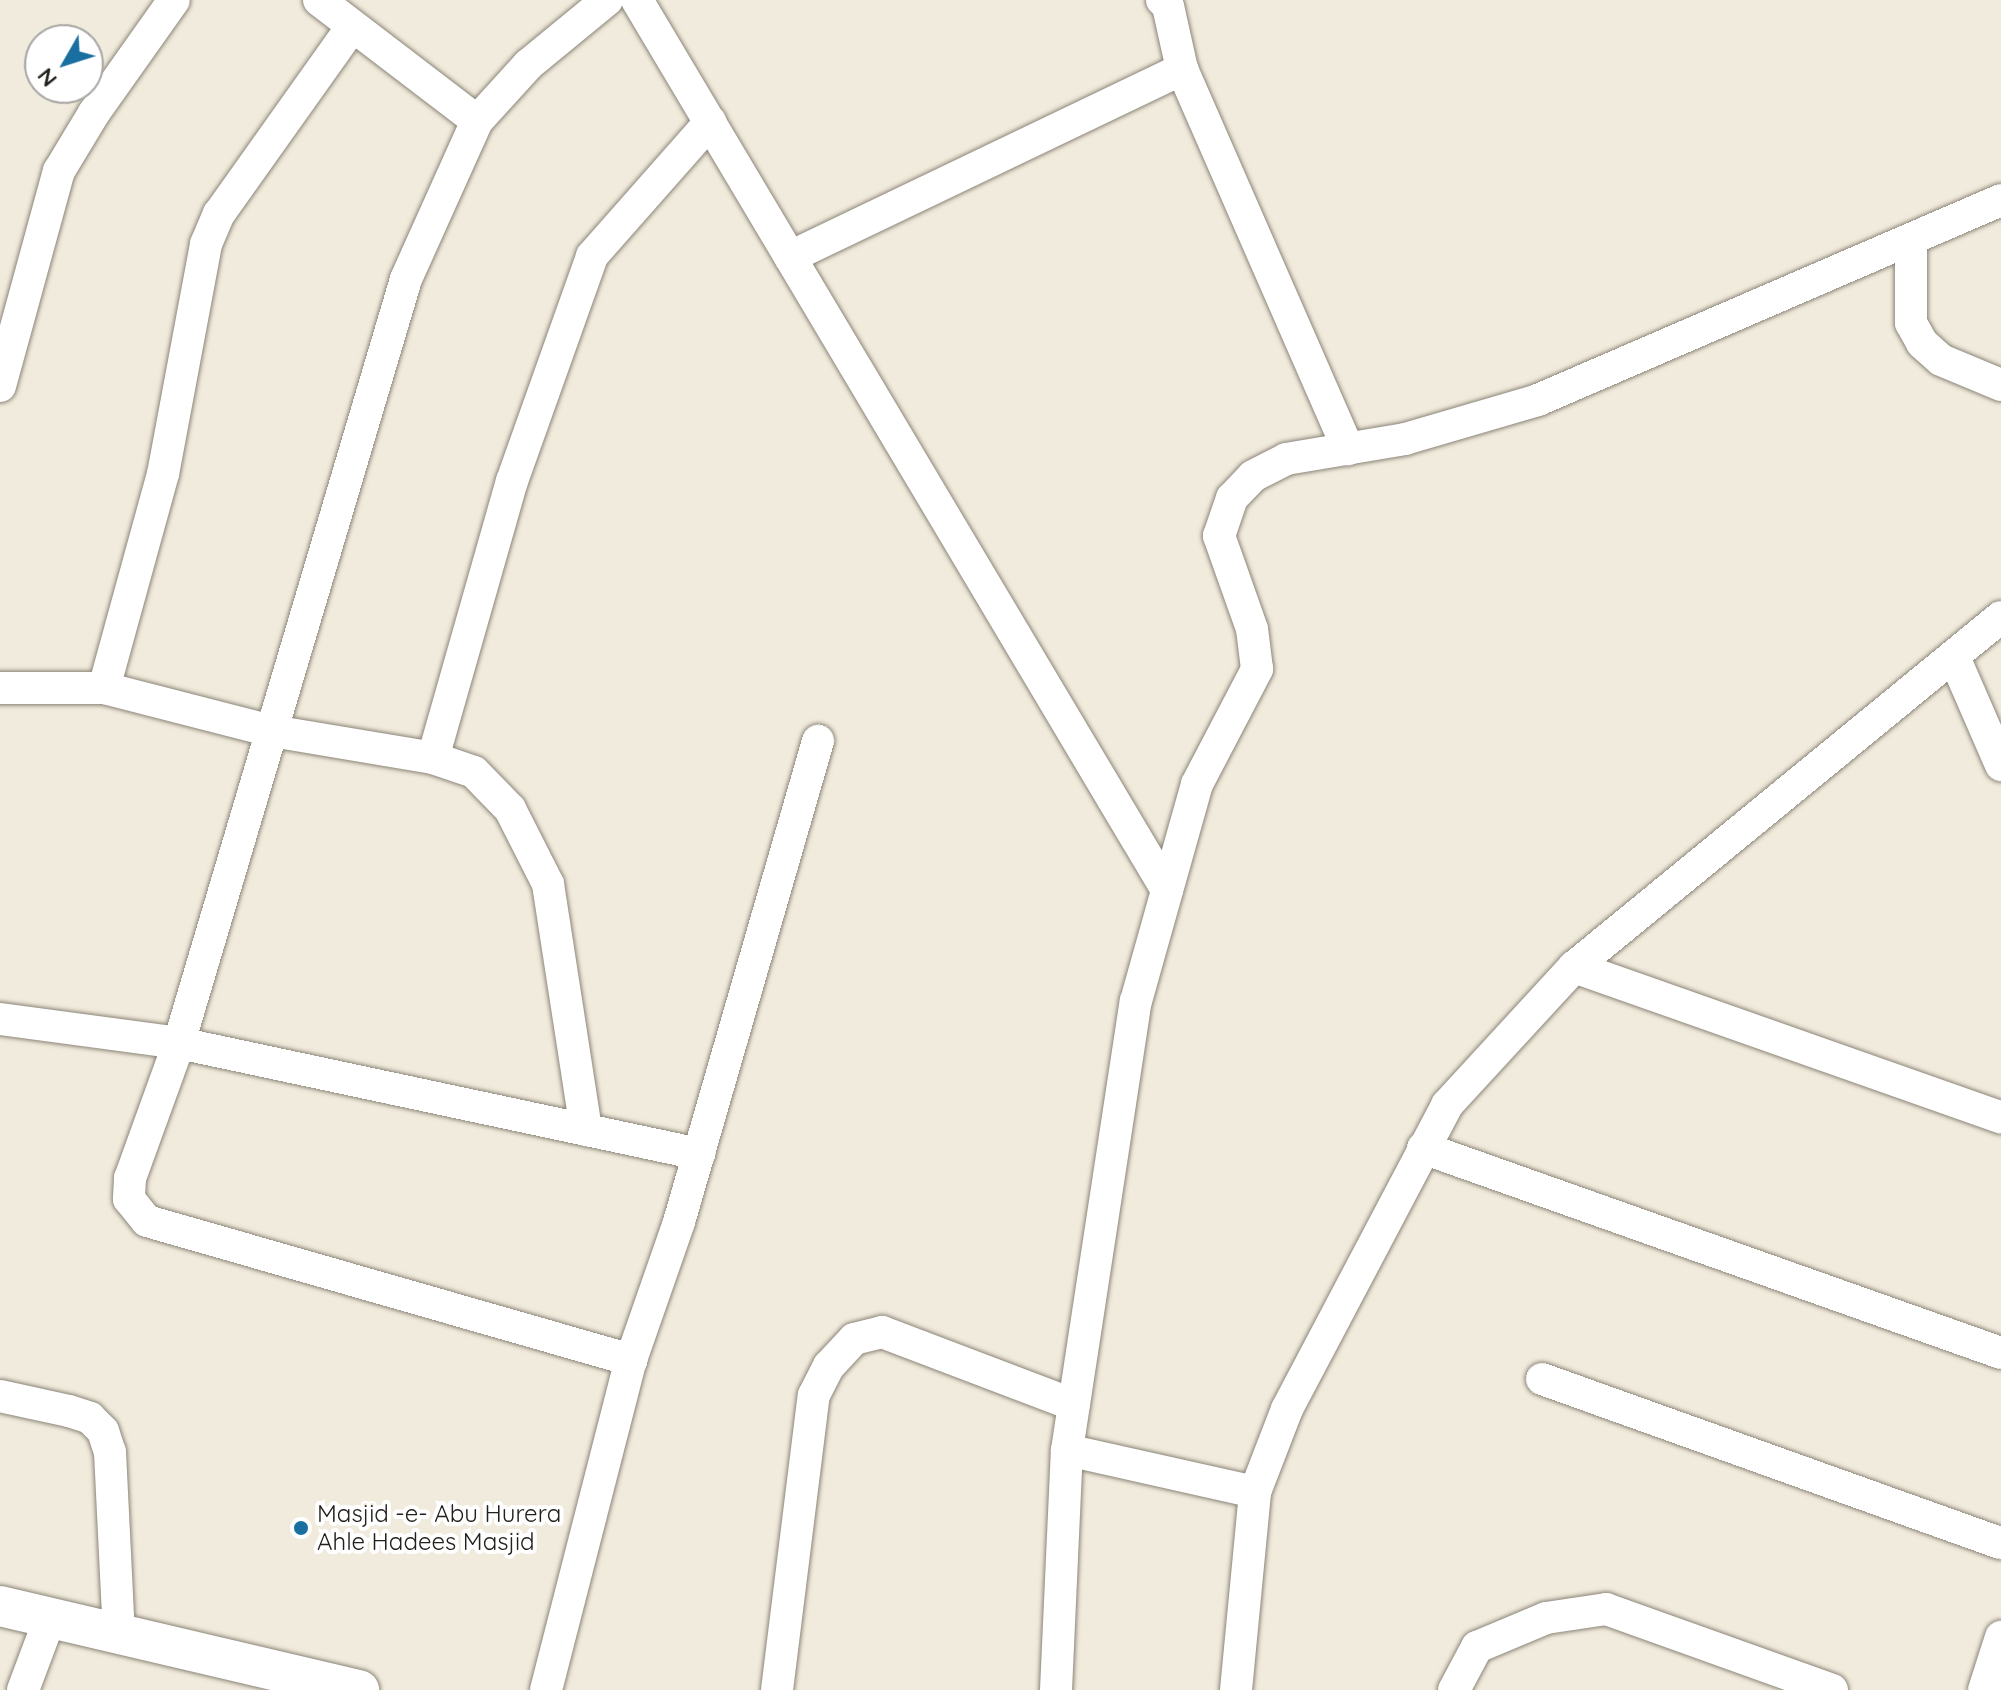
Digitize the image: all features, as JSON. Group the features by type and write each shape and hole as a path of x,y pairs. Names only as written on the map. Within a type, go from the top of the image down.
{"street":[{"path":"0,386 59,171 94,113 174,0"},
{"path":"319,0 477,121"},
{"path":"607,0 528,65 477,121 406,279 179,1043 130,1178 129,1199 147,1221 631,1360"},
{"path":"637,0 1167,890"},
{"path":"1169,2 1182,69 1348,449"},
{"path":"104,688 163,474 206,244 234,192 352,27"},
{"path":"790,257 1182,69"},
{"path":"433,758 512,481 592,256 710,122"},
{"path":"1056,1690 1067,1450 1136,1001 1197,784 1257,669 1252,629 1219,536 1232,498 1253,476 1286,459 1405,439 1538,400 2001,200"},
{"path":"1911,240 1911,323 1922,343 1941,360 2001,385"},
{"path":"1236,1690 1255,1492 1287,1409 1447,1105 1574,967 2001,617"},
{"path":"1954,657 2001,765"},
{"path":"0,688 104,688 272,731 433,758 474,772 510,809 548,884 586,1130"},
{"path":"546,1690 631,1360 699,1154 818,741"},
{"path":"1574,967 2001,1117"},
{"path":"0,1019 179,1043 699,1154"},
{"path":"1423,1148 2001,1353"},
{"path":"777,1690 814,1395 829,1366 854,1339 882,1332 1074,1405"},
{"path":"1542,1379 2001,1543"},
{"path":"0,1396 90,1418 103,1431 110,1452 119,1634"},
{"path":"1067,1450 1255,1492"},
{"path":"0,1606 359,1690"},
{"path":"1454,1690 1477,1647 1546,1618 1606,1609 1832,1690"},
{"path":"23,1690 50,1618"},
{"path":"1984,1690 2001,1637"}],"place":[{"name":"Masjid -e- Abu Hurera Ahle Hadees Masjid","path":"301,1528"}]}
